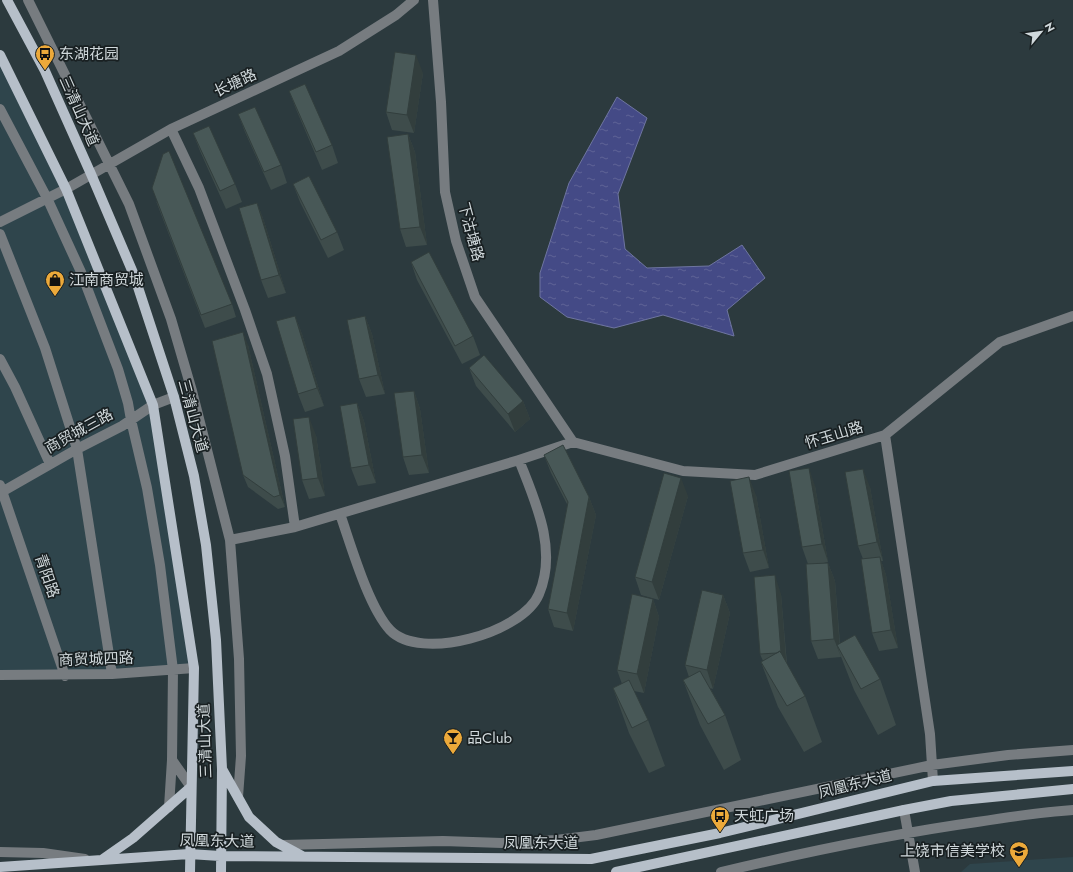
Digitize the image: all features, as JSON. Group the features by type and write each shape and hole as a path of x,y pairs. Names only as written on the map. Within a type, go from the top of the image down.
{"main road":[{"name":"三清山大道","path":"6,0 44,71 91,174 134,275 174,396 194,476 206,545 216,640 222,769 221,872"},
{"name":"三清山大道","path":"0,55 66,189 154,405 194,668 189,854 190,872"},
{"path":"222,769 249,817 283,845 304,857"},
{"name":"凤凰东大道","path":"0,867 189,854 220,856 590,859 720,832 933,781 1073,771"},
{"path":"99,860 134,838 191,787"},
{"path":"616,872 952,801 1073,789"}],"street":[{"path":"28,0 129,204 171,319 194,398 230,540 239,659 241,756 238,797"},
{"name":"长塘路","path":"0,222 66,189 171,129 339,51 396,15 414,0"},
{"name":"下沽塘路","path":"433,0 441,102 445,192 456,241 475,297 573,442"},
{"path":"0,109 48,198 81,272 118,369 128,403 130,420 147,488 159,558 174,670 172,760 169,807"},
{"path":"171,129 199,188 245,310 267,374 286,456 296,527"},
{"path":"0,234 44,348 77,449 112,674"},
{"name":"怀玉山路","path":"573,442 683,471 755,475 885,435 1000,342 1073,316"},
{"path":"0,359 15,387 50,464"},
{"name":"商贸城三路","path":"1,490 130,420 154,405 174,396"},
{"path":"885,435 930,734 933,781"},
{"path":"230,540 296,527 519,460 573,442"},
{"path":"340,514 373,604 390,630 404,640 433,643 471,639 505,626 521,616 526,612 539,594 546,565 546,537 519,460"},
{"name":"青阳路","path":"1,490 65,676"},
{"name":"商贸城四路","path":"0,674 65,676 194,668"},
{"path":"283,845 443,841 502,843 563,839 604,833 932,766 1008,755 1073,750"},
{"path":"172,760 191,787"},
{"path":"904,810 915,872"},
{"path":"721,872 793,855 907,832 1008,817 1073,810"},
{"path":"0,852 43,853 99,860"}],"shaded area":[{"name":"江南商贸城","path":"0,56 66,189 153,405 194,668 0,675"},
{"name":"上饶市信美学校","path":"1073,857 1073,872 961,872 970,864"}],"water":[{"path":"617,97 647,118 618,194 625,249 647,268 709,266 742,245 765,278 727,310 734,336 663,315 614,328 567,317 540,297 540,273 569,183"}],"building":[{"path":"395,52 416,55 407,115 386,112"},
{"path":"305,84 332,145 316,152 289,91"},
{"path":"255,107 281,165 264,172 238,114"},
{"path":"209,126 235,184 220,191 193,133"},
{"path":"408,134 420,227 400,229 387,137"},
{"path":"169,151 232,304 201,315 152,188 163,154"},
{"path":"309,176 337,232 321,240 293,184"},
{"path":"257,203 279,275 261,280 239,208"},
{"path":"429,252 473,336 455,346 411,262"},
{"path":"295,316 317,388 298,394 276,321"},
{"path":"365,316 378,375 359,379 347,320"},
{"path":"243,332 280,495 274,497 243,475 212,341"},
{"path":"484,355 523,401 508,414 469,368"},
{"path":"414,391 422,455 403,457 394,393"},
{"path":"357,403 369,465 351,468 340,406"},
{"path":"309,417 318,478 302,480 293,419"},
{"path":"563,445 589,497 567,613 548,609 568,502 544,455"},
{"path":"809,468 822,544 802,547 789,471"},
{"path":"863,469 877,542 858,546 845,472"},
{"path":"664,473 681,478 652,582 635,577"},
{"path":"749,477 763,550 743,553 730,481"},
{"path":"880,557 891,630 872,633 861,559"},
{"path":"828,563 834,639 811,641 806,564"},
{"path":"775,575 781,653 780,651 777,653 760,654 754,577"},
{"path":"702,590 723,595 707,670 685,665"},
{"path":"632,594 653,599 637,674 617,670"},
{"path":"855,635 880,679 861,689 837,645"},
{"path":"780,651 805,696 787,706 761,662"},
{"path":"700,671 725,715 708,724 683,680"},
{"path":"629,680 648,720 632,728 613,688"}],"place":[{"name":"东湖花园","path":"45,71"},
{"name":"江南商贸城","path":"55,297"},
{"name":"品Club","path":"453,755"},
{"name":"天虹广场","path":"720,833"},
{"name":"上饶市信美学校","path":"1019,868"}]}
